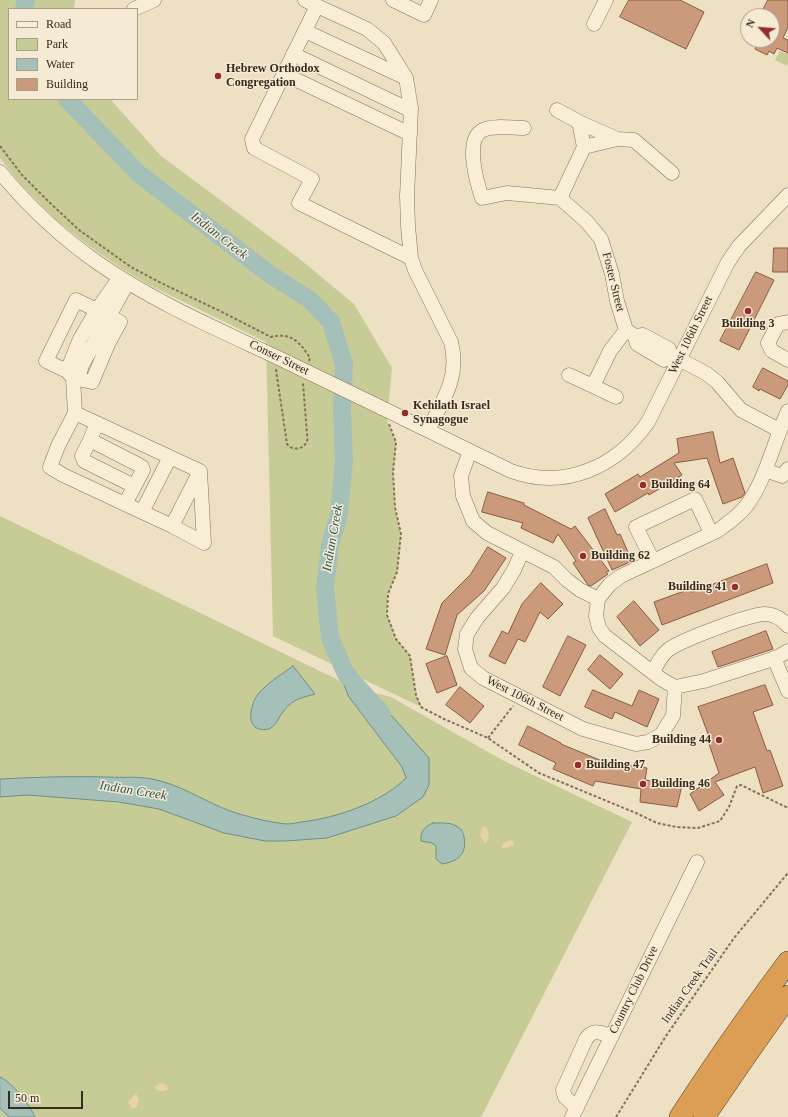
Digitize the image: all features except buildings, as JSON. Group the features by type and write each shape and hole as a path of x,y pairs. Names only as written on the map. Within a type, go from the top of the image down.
{"highway":[{"path":"680,1117 722,1052 788,962"},
{"path":"704,1117 788,996"}],"street":[{"path":"136,8 154,0"},
{"path":"393,0 424,15 431,0"},
{"path":"594,24 606,0"},
{"path":"411,258 299,203 312,179 254,148 252,139 305,31 311,3 367,30 384,44 406,78 410,110 407,196 411,258 415,270 451,342 454,354 450,387 428,430"},
{"path":"305,31 406,78"},
{"path":"293,54 410,110"},
{"path":"284,74 410,134"},
{"path":"380,120 390,100"},
{"path":"557,110 579,122 617,139"},
{"path":"524,128 494,128 483,130 475,137 473,146 477,182 482,198 507,194 560,198 584,147 579,122"},
{"path":"584,147 617,139 634,140 672,173"},
{"name":"Conser Street","path":"0,172 16,191 68,240 124,280 170,305 511,471 525,476 553,477 570,476 591,470"},
{"name":"West 106th Street","path":"591,470 613,458 639,435 653,413 675,358 728,262 739,246 788,195"},
{"name":"Foster Street","path":"560,198 587,222 601,239 612,274 616,300 631,333"},
{"path":"124,280 103,313 80,338 72,376 75,413 58,446 50,467 63,475 172,526 204,543 200,471"},
{"path":"76,300 120,322 108,344 92,382 72,376 46,361 76,300"},
{"path":"788,322 778,324 768,344 772,351 788,360"},
{"path":"593,386 610,351 631,333 643,335 669,349 675,358 707,374 717,382 741,410 779,430"},
{"path":"569,375 616,397"},
{"path":"788,411 779,430 756,491 746,506 730,522 711,533 621,576 610,584 598,599 596,616 599,628 619,647 668,684 675,687 704,681 774,658 788,651"},
{"path":"75,413 200,471"},
{"path":"97,423 82,456 84,461 134,486"},
{"path":"90,440 140,465 143,470 125,504"},
{"path":"470,451 461,476 463,496 473,521 487,533 554,567 580,590 598,599"},
{"path":"142,512 170,457"},
{"path":"765,470 782,476 788,469"},
{"path":"172,526 200,471"},
{"path":"652,561 636,527 695,499 711,533"},
{"name":"West 106th Street","path":"522,552 514,570 503,588 477,618 467,634 465,649 471,668 483,678 520,698 583,728 636,744 648,742 661,735 673,716 675,687"},
{"path":"653,673 660,658 670,649 697,636 734,622 763,614 772,615 782,620 788,626"},
{"path":"774,658 788,691"},
{"name":"Country Club Drive","path":"574,1112 697,862"},
{"path":"574,1112 565,1097 563,1090 586,1039 590,1034 597,1032 612,1036"}],"path":[{"path":"488,738 520,698"},
{"name":"Indian Creek Trail","path":"616,1117 666,1036 734,938 788,873"}],"green space":[{"path":"0,0 75,0 74,8 8,8 8,100 111,100 161,156 296,256 354,304 392,368 387,421 396,442 393,472 395,507 401,534 397,572 388,594 387,615 396,639 410,656 416,695 421,707 273,636 266,342 149,285 118,266 85,243 55,219 18,181 0,158"},
{"path":"780,51 788,54 787,66 775,60"},
{"path":"0,516 357,689 391,697 504,761 632,822 481,1117 0,1117"}],"sand":[{"path":"484,826 487,828 489,834 488,840 485,843 480,835"},
{"path":"510,840 514,842 514,845 504,849 502,844"},
{"path":"161,1083 165,1084 169,1088 164,1091 155,1089 156,1086"},
{"path":"136,1093 139,1100 137,1107 132,1109 128,1102"}],"water":[{"path":"293,666 315,694 291,703 271,728 262,730 255,727 252,724 251,710 256,697 268,684"},
{"path":"343,682 357,689 391,715 429,758 429,785 423,797 396,816 327,838 265,841 224,833 159,809 119,802 27,795 0,797 0,779 41,777 141,778 162,781 230,811 272,822 292,824 343,813 384,795 406,778 402,767 349,697"},
{"path":"433,823 455,825 463,833 465,843 464,848 463,852 457,859 442,864 436,859 436,846 432,843 421,841 421,835 424,830"},
{"path":"0,1077 20,1094 35,1117 9,1117 0,1108"}],"waterway":[{"name":"Indian Creek","path":"24,8 26,0"},
{"name":"Indian Creek","path":"68,100 139,174 268,273 310,300 331,322 344,364 342,410 344,460 339,514 330,545 325,588 330,638 346,674 382,714"}],"place":[{"name":"Hebrew Orthodox Congregation","path":"218,76"},
{"name":"Building 3","path":"748,311"},
{"name":"Kehilath Israel Synagogue","path":"405,413"},
{"name":"Building 64","path":"643,485"},
{"name":"Building 62","path":"583,556"},
{"name":"Building 41","path":"735,587"},
{"name":"Building 44","path":"719,740"},
{"name":"Building 47","path":"578,765"},
{"name":"Building 46","path":"643,784"}]}
